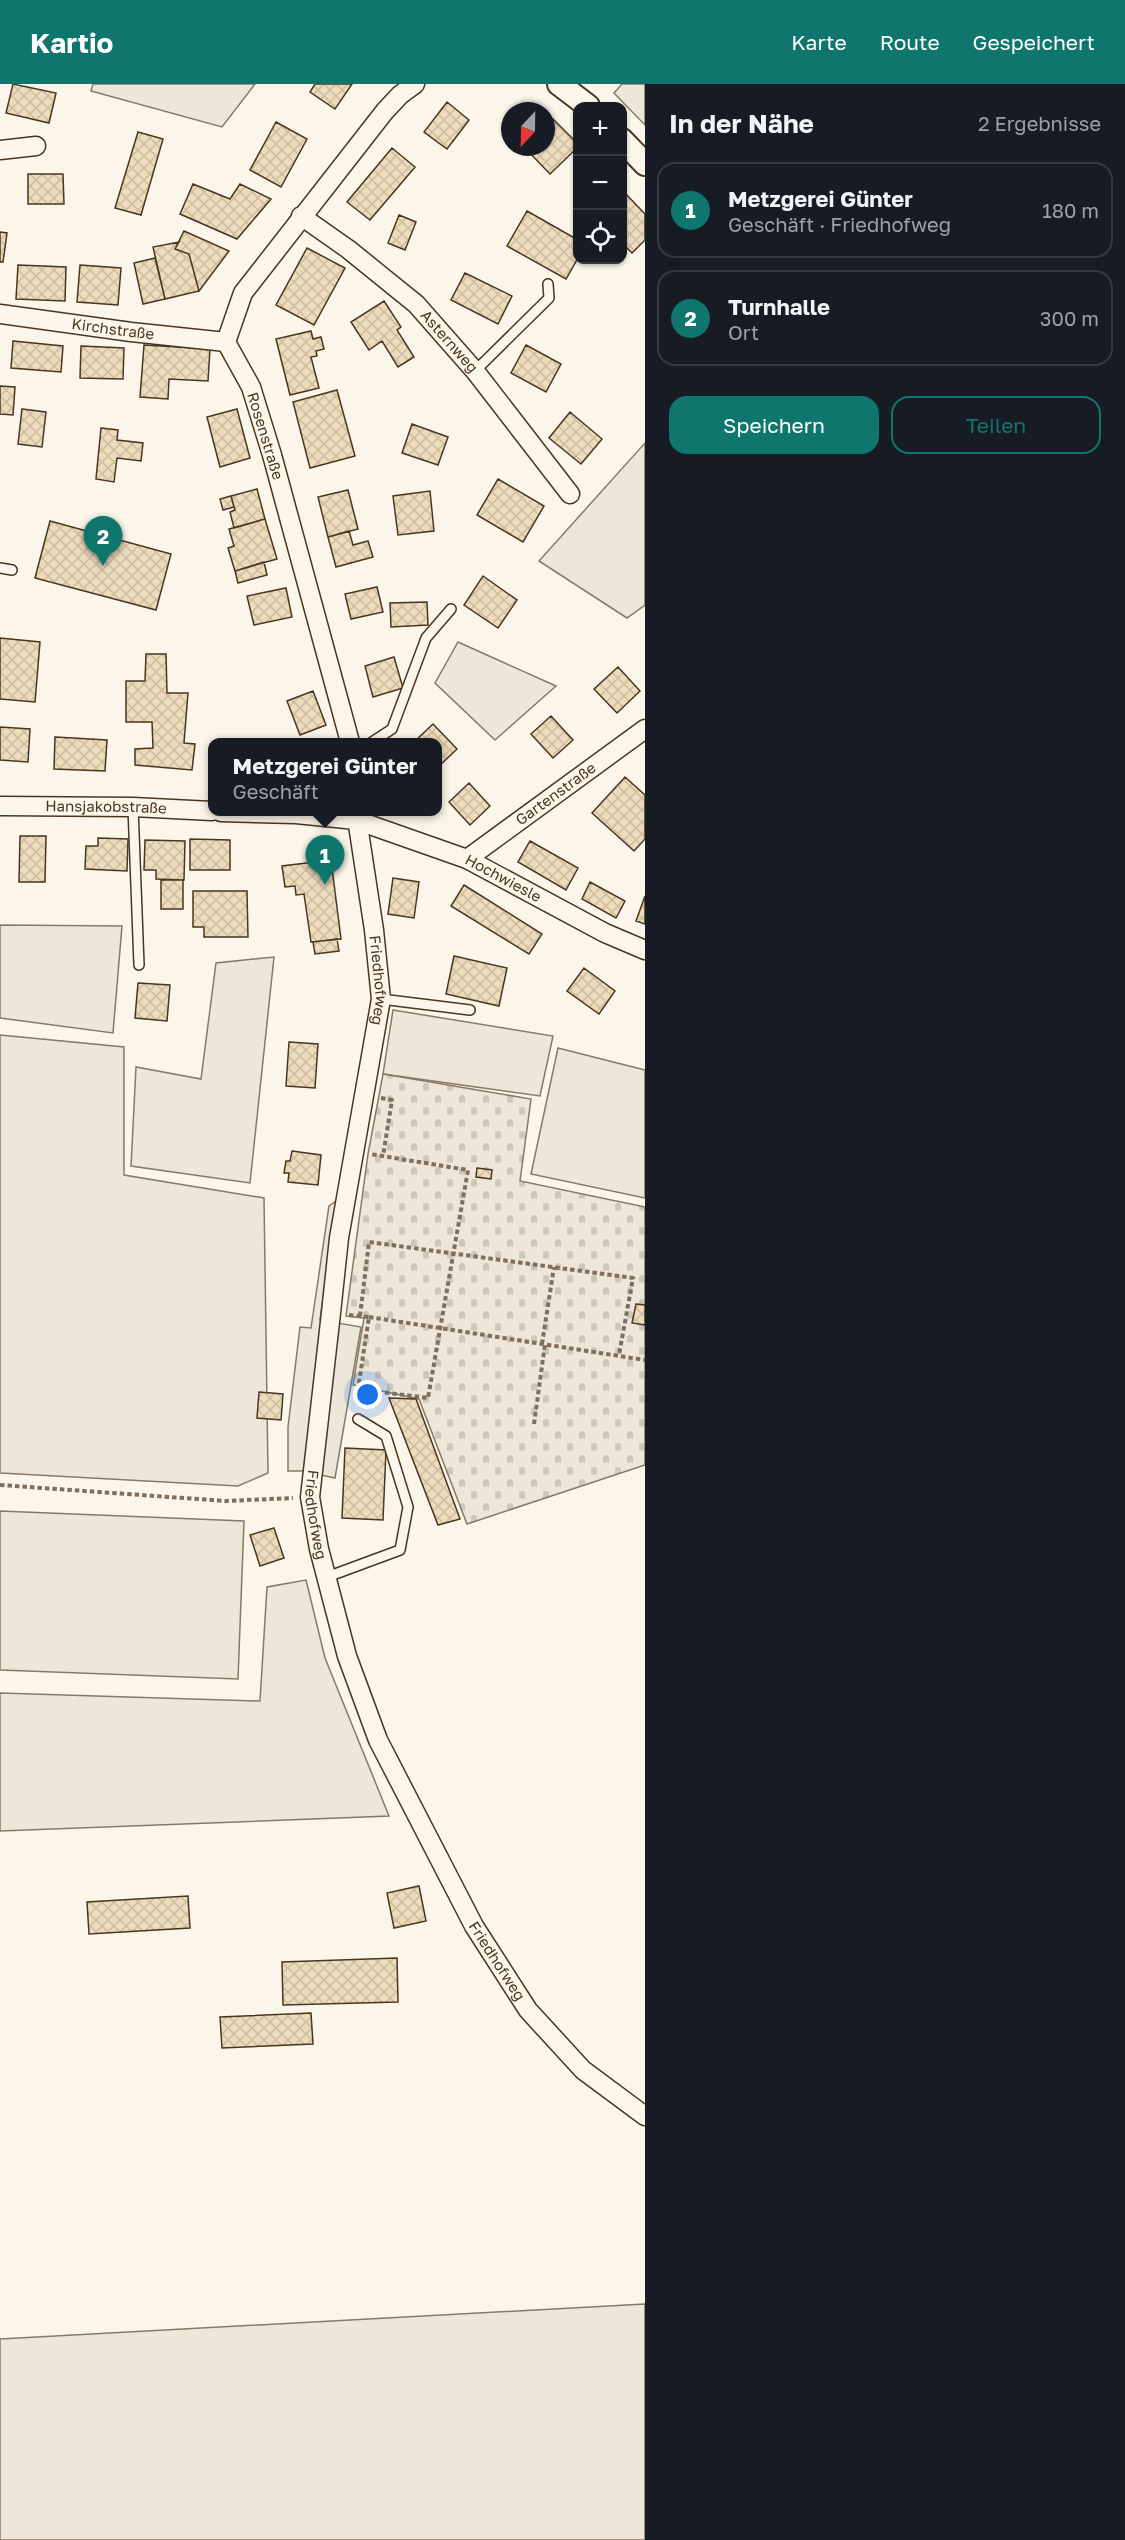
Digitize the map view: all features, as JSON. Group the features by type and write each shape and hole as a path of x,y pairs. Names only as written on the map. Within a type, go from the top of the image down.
{"street":[{"path":"226,342 243,293 386,111 400,94 415,84"},
{"path":"559,84 583,102"},
{"path":"627,145 645,164"},
{"path":"0,150 36,146"},
{"name":"Asternweg","path":"302,216 348,249 416,304 475,371 570,494"},
{"name":"Kirchstraße","path":"0,314 226,342"},
{"name":"Rosenstraße","path":"226,342 251,387 349,738"},
{"name":"Gartenstraße","path":"467,859 645,729"},
{"name":"Hansjakobstraße","path":"0,806 133,807 208,811"},
{"name":"Hochwiesle","path":"356,816 467,859 605,933 645,950"},
{"name":"Friedhofweg","path":"356,816 374,930 381,999 339,1238 310,1497 319,1549 347,1656 378,1740 474,1926 528,2010 583,2070 645,2116"}],"lane":[{"path":"475,371 549,298 549,284"},
{"path":"0,567 12,570"},
{"path":"378,738 393,729 426,638 451,609"},
{"path":"133,807 139,965"},
{"path":"381,999 470,1010"},
{"path":"327,1577 400,1550 408,1507 386,1436 358,1419"}],"path":[{"path":"364,1096 392,1100 383,1156"},
{"path":"354,1151 468,1170 428,1398 358,1389 369,1317"},
{"path":"360,1316 369,1242 633,1278 619,1354"},
{"path":"534,1424 554,1267"},
{"path":"331,1313 619,1354 645,1360"},
{"path":"0,1485 226,1501 310,1497"}],"green space":[{"path":"93,84 255,84 222,127 91,91"},
{"path":"645,443 645,605 627,618 539,561"},
{"path":"458,642 556,686 495,740 435,683"},
{"path":"0,925 122,926 113,1033 0,1018"},
{"path":"274,957 250,1183 131,1166 136,1067 201,1079 216,963"},
{"path":"393,1010 553,1036 540,1096 383,1074"},
{"path":"0,1035 124,1047 124,1175 264,1198 268,1473 238,1486 0,1473"},
{"path":"558,1048 645,1070 645,1198 531,1174"},
{"path":"383,1074 531,1099 520,1181 645,1207 645,1465 467,1524 419,1399 353,1385 364,1318 346,1316 368,1154"},
{"path":"0,1511 244,1521 238,1679 0,1670"},
{"path":"306,1580 325,1658 389,1816 0,1831 0,1693 260,1701 267,1587"},
{"path":"645,2304 645,2540 0,2540 0,2339"}],"shaded area":[{"path":"622,84 645,84 645,125 627,106 627,102 623,102 614,93"},
{"path":"336,1201 320,1320 361,1327 335,1478 303,1471 288,1471 288,1427 300,1327 311,1328 329,1206"}],"building":[{"path":"13,84 56,93 49,123 6,113"},
{"path":"315,84 352,84 335,109 310,92"},
{"path":"447,102 469,120 447,149 424,132"},
{"path":"555,121 573,139 573,152 550,174 533,156 555,156"},
{"path":"276,122 307,139 281,187 250,170"},
{"path":"138,132 163,139 141,215 115,208"},
{"path":"392,148 415,167 370,220 347,202"},
{"path":"28,174 63,174 64,204 28,204"},
{"path":"193,184 230,199 240,184 271,199 237,239 180,214"},
{"path":"627,195 645,214 645,240 632,253 627,248"},
{"path":"527,211 573,237 575,264 566,279 507,246"},
{"path":"399,215 416,222 405,250 388,243"},
{"path":"184,231 229,251 199,291 189,254 175,249"},
{"path":"0,232 7,233 3,262 0,262"},
{"path":"179,242 175,249 189,254 199,291 165,299 153,247"},
{"path":"307,248 345,268 314,325 276,305"},
{"path":"155,258 165,299 143,304 134,263"},
{"path":"18,265 66,267 65,301 16,299"},
{"path":"80,265 121,268 118,305 77,302"},
{"path":"465,273 512,296 498,324 451,300"},
{"path":"384,301 401,327 397,330 414,357 398,367 382,341 369,350 351,322"},
{"path":"311,331 313,339 321,337 324,349 316,351 317,356 311,357 319,388 290,395 276,339"},
{"path":"13,341 63,346 61,372 11,368"},
{"path":"144,345 210,349 208,381 169,379 168,399 140,397"},
{"path":"526,345 561,364 546,392 511,373"},
{"path":"81,346 124,348 123,379 80,378"},
{"path":"0,386 15,387 13,415 0,414"},
{"path":"337,390 355,456 310,468 293,402"},
{"path":"22,409 46,412 42,447 18,444"},
{"path":"237,409 250,458 220,467 207,417"},
{"path":"570,412 602,439 581,464 549,438"},
{"path":"412,424 448,437 438,465 402,453"},
{"path":"101,428 118,430 117,440 143,443 141,461 117,458 114,482 96,479"},
{"path":"498,479 544,506 523,542 477,515"},
{"path":"257,489 265,519 234,528 230,512 235,510 231,496"},
{"path":"348,490 358,529 328,537 318,497"},
{"path":"430,491 434,531 398,535 393,496"},
{"path":"231,496 234,507 223,510 220,499"},
{"path":"265,519 277,559 235,571 228,548 234,546 229,529"},
{"path":"50,521 171,554 156,610 35,578"},
{"path":"349,531 353,545 368,541 373,557 336,567 328,537"},
{"path":"264,562 267,575 238,583 235,571"},
{"path":"483,576 517,600 498,628 464,605"},
{"path":"377,587 383,612 351,619 345,594"},
{"path":"286,588 292,617 254,625 247,596"},
{"path":"427,602 428,625 391,627 390,603"},
{"path":"0,638 40,642 35,702 0,699"},
{"path":"146,654 166,654 167,693 188,693 184,743 195,744 192,770 135,765 135,749 153,748 152,722 126,722 126,681 145,681"},
{"path":"394,657 403,688 373,697 365,666"},
{"path":"618,667 640,691 617,713 594,689"},
{"path":"313,691 326,725 300,735 287,701"},
{"path":"551,716 573,740 553,758 531,734"},
{"path":"433,724 457,749 442,763 442,738 418,738"},
{"path":"0,727 30,729 28,762 0,760"},
{"path":"55,737 107,740 105,771 54,769"},
{"path":"625,777 645,795 645,839 634,851 592,813"},
{"path":"469,783 490,806 470,825 449,802"},
{"path":"20,836 46,836 45,882 19,882"},
{"path":"98,838 128,839 127,871 85,869 86,846 98,846"},
{"path":"190,839 230,840 230,870 190,870"},
{"path":"145,840 185,841 184,880 156,879 156,870 144,870"},
{"path":"530,841 578,868 566,890 518,862"},
{"path":"331,860 341,939 311,942 304,894 296,895 295,886 285,887 282,866"},
{"path":"393,878 419,882 414,918 388,914"},
{"path":"161,880 183,880 183,909 161,909"},
{"path":"590,882 625,901 616,918 582,899"},
{"path":"464,885 542,934 529,954 451,906"},
{"path":"193,891 247,891 248,937 204,937 204,927 193,927"},
{"path":"645,896 645,924 636,921"},
{"path":"337,939 339,951 315,954 313,942"},
{"path":"454,956 507,968 499,1006 446,994"},
{"path":"584,968 615,991 599,1014 567,991"},
{"path":"138,983 170,985 167,1021 135,1018"},
{"path":"289,1042 318,1044 315,1088 286,1086"},
{"path":"292,1151 321,1155 318,1185 288,1182 289,1173 284,1173 286,1161 290,1161"},
{"path":"477,1168 492,1170 491,1179 476,1177"},
{"path":"636,1304 645,1305 645,1325 632,1323"},
{"path":"259,1392 283,1394 281,1420 257,1418"},
{"path":"389,1398 416,1399 460,1519 438,1525"},
{"path":"345,1448 386,1450 383,1520 342,1518"},
{"path":"274,1528 284,1558 260,1566 250,1535"},
{"path":"419,1886 426,1921 394,1928 387,1893"},
{"path":"188,1896 190,1928 89,1934 87,1902"},
{"path":"397,1958 398,2002 283,2005 282,1962"},
{"path":"311,2013 313,2044 222,2048 220,2017"}],"place":[{"name":"Turnhalle","path":"103,566"},
{"name":"Metzgerei Günter","path":"325,885"}]}
